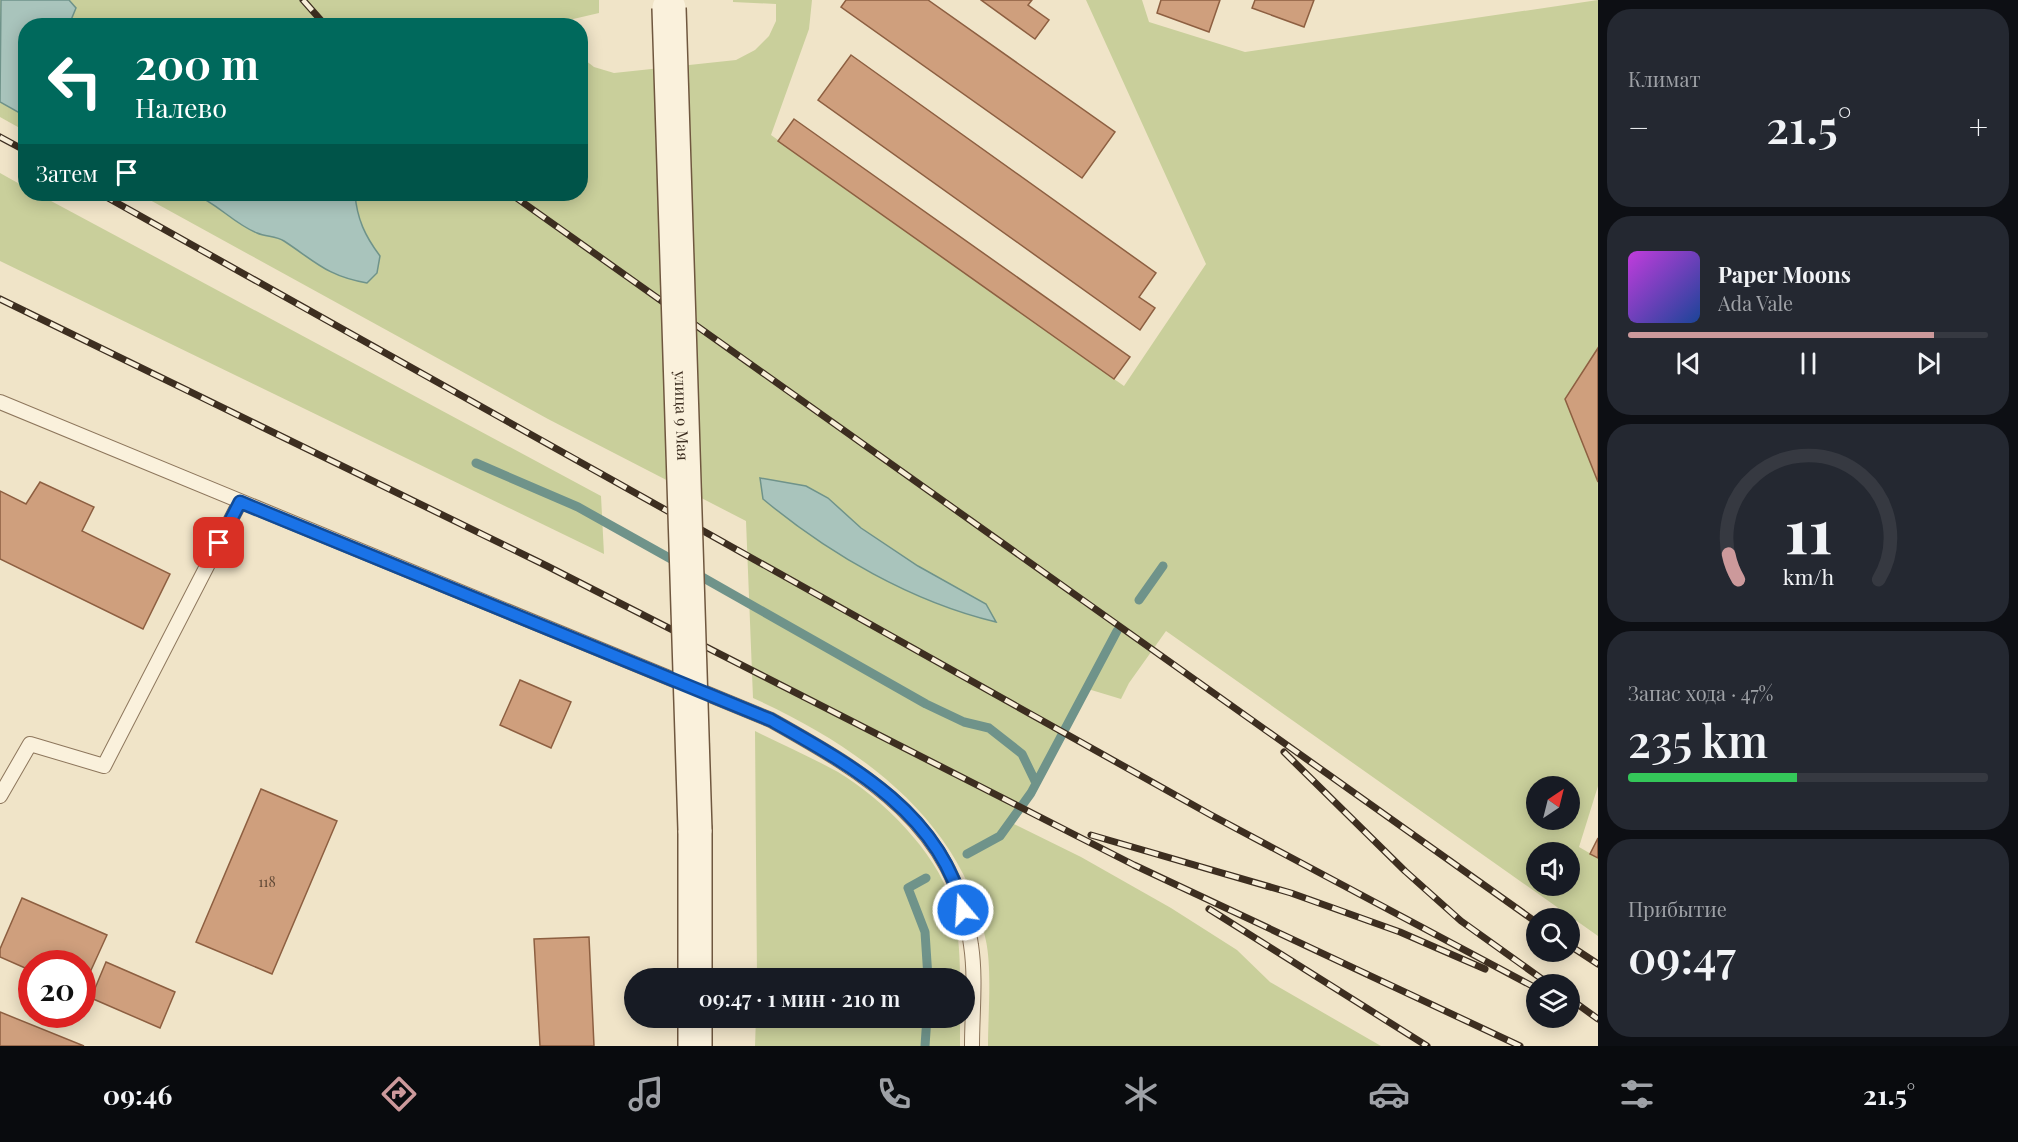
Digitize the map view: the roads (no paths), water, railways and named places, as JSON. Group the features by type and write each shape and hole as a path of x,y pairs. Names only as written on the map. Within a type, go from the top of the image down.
{"main road":[{"name":"улица 9 Мая","path":"669,4 695,830 695,968"},
{"path":"695,1028 695,1046"}],"lane":[{"path":"0,402 771,720 845,761 907,810 940,852 959,892 972,946 972,1046"},
{"path":"0,796 30,744 104,766 240,502"}],"water":[{"path":"1,0 69,0 76,8 72,18 18,18 18,112 0,102"},
{"path":"207,201 356,201 363,227 380,256 377,273 367,283 332,272 284,241 249,229"},
{"path":"760,478 806,486 828,498 861,528 918,566 986,604 996,622 933,602 873,574 844,557 815,539 763,499"}],"waterway":[{"path":"476,463 578,507 680,564"},
{"path":"1139,600 1163,566"},
{"path":"695,573 926,704 964,722 989,728 1022,754 1036,783"},
{"path":"967,854 1000,836 1031,793 1117,631"},
{"path":"926,878 908,888 925,932 927,968"},
{"path":"925,1046 926,1028"}],"railway":[{"path":"303,0 319,18"},
{"path":"0,137 18,147"},
{"path":"114,201 1211,815 1526,983"},
{"path":"521,201 1526,915"},
{"path":"0,299 547,566 1134,865 1520,1046"},
{"path":"1284,752 1405,871 1461,921 1535,974"},
{"path":"1091,835 1291,893 1400,932 1485,969"},
{"path":"1209,909 1427,1046"},
{"path":"1580,952 1598,964"},
{"path":"1580,1006 1598,1019"}]}
